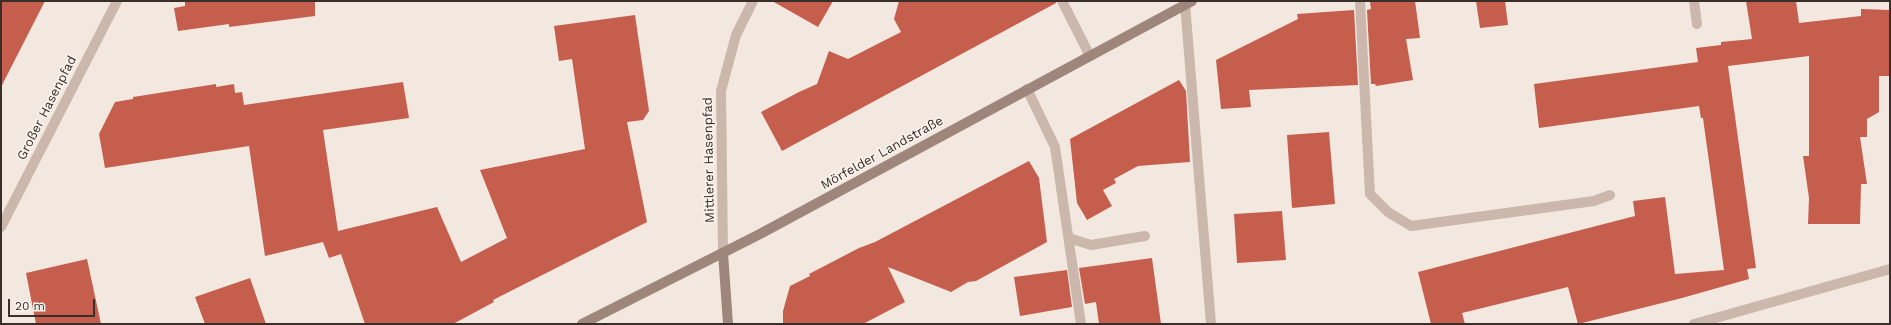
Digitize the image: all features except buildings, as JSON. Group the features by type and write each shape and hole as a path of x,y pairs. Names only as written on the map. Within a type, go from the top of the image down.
{"main road":[{"name":"Mörfelder Landstraße","path":"582,324 724,253 1188,3"},
{"path":"724,253 728,324"}],"street":[{"name":"Großer Hasenpfad","path":"1,227 117,1"},
{"name":"Mittlerer Hasenpfad","path":"724,253 721,91 736,35 753,1"},
{"path":"1062,1 1090,56"},
{"path":"1360,1 1370,194 1388,212 1412,226 1594,202 1610,195"},
{"path":"1694,1 1697,24"},
{"path":"1188,3 1211,324"},
{"path":"1027,89 1055,147 1081,324"},
{"path":"1069,238 1091,246 1145,236"},
{"path":"1694,324 1890,269"}]}
